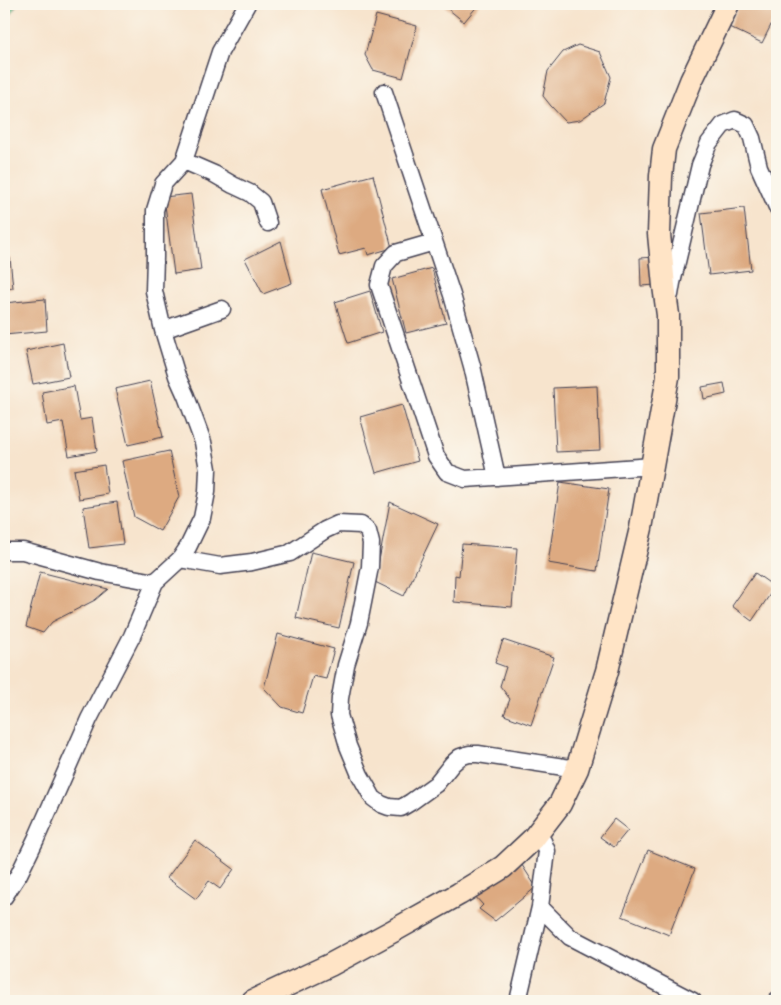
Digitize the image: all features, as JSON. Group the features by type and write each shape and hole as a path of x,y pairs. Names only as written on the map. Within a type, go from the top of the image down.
{"main road":[{"path":"253,1001 330,965 459,894 503,867 533,839 560,804 577,769 607,671 641,528 668,377 668,314 660,234 661,176 664,149 691,81 728,4"}],"street":[{"path":"4,896 36,839 89,719 132,636 155,582 180,559 202,518 207,492 208,468 203,442 177,376 162,330 154,291 155,210 163,184 184,161 220,52 247,4"},
{"path":"384,92 452,295 472,366 497,477"},
{"path":"668,314 672,283 700,165 708,143 723,124 735,120 746,125 752,138 759,167 777,207"},
{"path":"184,161 250,193 262,202 268,223"},
{"path":"434,242 396,253 384,266 379,285 436,456 447,472 465,479 653,466"},
{"path":"162,330 222,309"},
{"path":"180,559 220,566 252,562 290,553 324,530 338,524 361,525 368,531 371,543 370,567 359,623 346,665 339,715 348,746 360,775 373,798 380,804 389,808 401,808 436,784 460,757 469,754 577,769"},
{"path":"4,551 23,551 100,572 155,582"},
{"path":"518,1001 540,907 547,852 543,841 538,838 533,839"},
{"path":"540,907 570,937 693,1001"}],"green space":[{"path":"4,4 17,4 4,27"}],"building":[{"path":"442,4 479,4 464,22"},
{"path":"740,4 777,4 777,13 762,43 729,27"},
{"path":"376,15 417,26 403,78 373,70 365,55"},
{"path":"578,45 600,52 611,77 604,103 580,120 566,122 543,96 548,71 563,52"},
{"path":"373,175 392,248 368,255 366,248 339,255 322,189"},
{"path":"191,194 201,270 174,274 164,197"},
{"path":"744,208 751,270 709,275 701,213"},
{"path":"281,241 292,283 263,294 245,259"},
{"path":"654,257 656,285 641,286 640,258"},
{"path":"4,258 10,258 13,288 4,289"},
{"path":"432,268 446,323 406,333 392,279"},
{"path":"370,291 382,332 348,343 335,302"},
{"path":"45,299 47,331 4,335 4,303"},
{"path":"63,343 69,377 33,384 26,351"},
{"path":"150,381 163,437 128,445 115,389"},
{"path":"724,383 726,394 704,399 702,387"},
{"path":"74,386 80,420 92,418 97,451 69,456 63,422 47,425 42,392"},
{"path":"597,386 600,450 556,452 553,388"},
{"path":"402,405 418,461 376,473 360,417"},
{"path":"169,451 179,497 160,531 134,517 122,461"},
{"path":"104,465 108,494 79,499 74,470"},
{"path":"560,482 609,489 597,571 548,563"},
{"path":"117,502 123,544 89,548 83,507"},
{"path":"390,502 438,524 404,596 375,582"},
{"path":"462,544 517,548 512,607 454,602 455,575 459,576"},
{"path":"311,552 354,562 339,628 296,618"},
{"path":"40,572 108,589 95,600 52,622 43,633 26,627"},
{"path":"755,573 775,587 752,621 732,606"},
{"path":"278,634 334,649 326,679 313,676 302,713 282,707 264,688"},
{"path":"503,640 554,657 531,725 504,715 510,699 500,686 506,667 495,663"},
{"path":"614,819 628,830 614,847 600,837"},
{"path":"195,840 234,869 220,889 209,881 196,899 167,878"},
{"path":"648,850 695,869 669,935 622,916"},
{"path":"520,862 536,887 495,921 479,909 483,905 473,894"}]}
